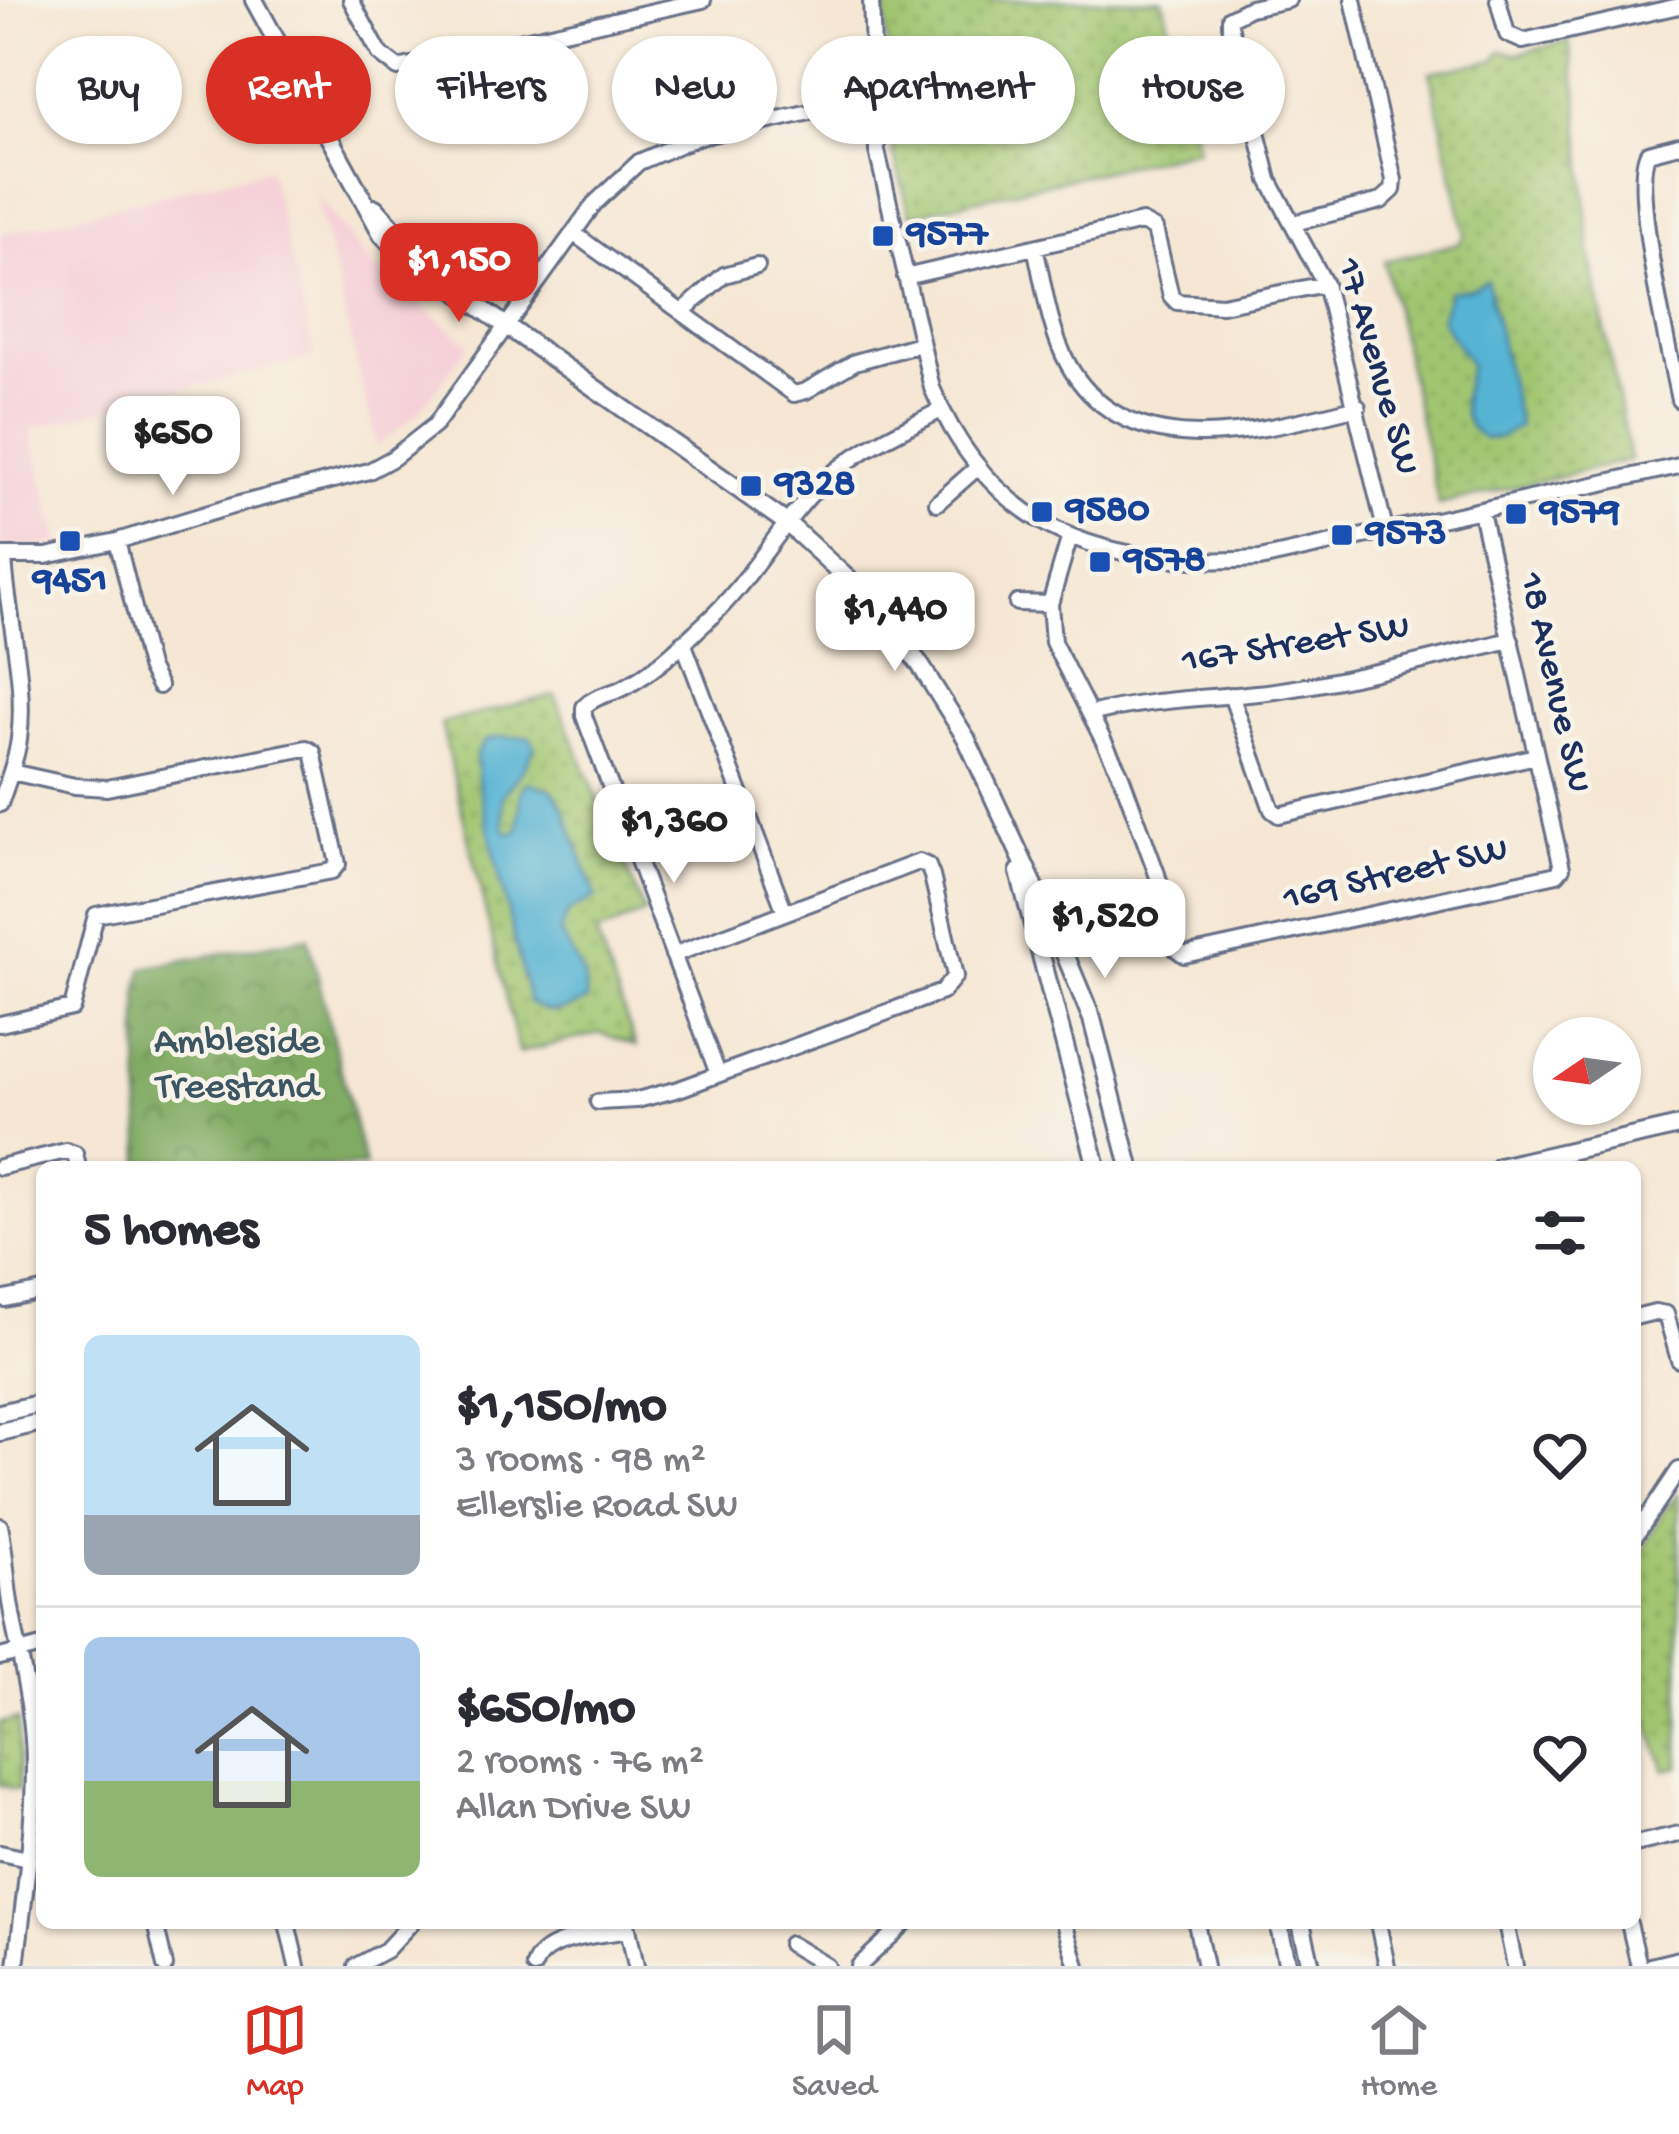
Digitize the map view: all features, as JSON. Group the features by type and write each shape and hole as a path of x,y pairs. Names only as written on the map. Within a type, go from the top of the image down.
{"main road":[{"path":"254,0 354,184 441,280 788,524 862,591 919,663 966,737 1092,1018 1128,1161"},
{"path":"1005,821 1098,1161"},
{"path":"1525,1161 1679,1126"},
{"path":"0,1413 36,1404"},
{"path":"0,1445 9,1430"},
{"path":"1280,1929 1288,1966"},
{"path":"1302,1929 1311,1966"}],"street":[{"path":"351,0 380,54 394,68 703,0"},
{"path":"871,0 871,36"},
{"name":"17 Avenue SW","path":"1288,0 1231,18 1269,180 1325,284 1386,533"},
{"path":"1294,223 1381,201 1393,190 1353,0"},
{"path":"1498,0 1504,29 1510,38 1523,41 1679,6"},
{"path":"0,804 19,742 21,706 2,556 46,556 117,541 369,471 435,425 603,193 639,162 664,148 801,115"},
{"path":"877,144 920,344 941,410 978,466 1026,511 1070,536 1130,556 1194,562 1279,557 1679,466"},
{"path":"1679,145 1655,149 1644,158 1654,266 1679,400"},
{"path":"905,277 1142,222 1152,224 1171,296 1187,306 1248,301 1325,284"},
{"path":"573,233 789,392 800,394 855,362 920,344"},
{"path":"1035,247 1052,320 1069,365 1085,388 1126,418 1169,432 1243,433 1358,407"},
{"path":"683,311 724,275 757,266"},
{"path":"718,1074 584,707 591,699 639,678 738,592 825,479 854,457 941,410"},
{"path":"938,503 978,466"},
{"name":"18 Avenue SW","path":"1480,512 1560,871"},
{"path":"1070,536 1050,604 1053,642 1090,714"},
{"path":"117,541 149,667 159,686"},
{"path":"1017,603 1050,604"},
{"name":"167 Street SW","path":"1090,714 1159,699 1335,681 1511,640"},
{"path":"682,642 785,913"},
{"path":"1231,694 1272,810 1280,815 1536,756"},
{"name":"169 Street SW","path":"1090,714 1143,831 1179,954 1235,946 1560,871"},
{"path":"0,1024 72,1008 96,916 332,871 338,864 313,752 306,748 107,788 11,772"},
{"path":"598,1102 637,1100 942,992 952,984 954,965 932,876 928,866 919,862 673,955"},
{"path":"0,1168 66,1151 75,1154 77,1161"},
{"path":"4,1299 36,1292"},
{"path":"1641,1316 1666,1314 1679,1360"},
{"path":"1641,1527 1679,1470"},
{"path":"0,1526 36,1756"},
{"path":"0,1583 10,1605"},
{"path":"0,1657 36,1648"},
{"path":"16,1966 36,1789"},
{"path":"1641,1843 1679,1834"},
{"path":"0,1853 28,1859"},
{"path":"24,1895 36,1896"},
{"path":"156,1929 165,1966"},
{"path":"288,1929 297,1966"},
{"path":"356,1966 386,1950 405,1929"},
{"path":"535,1962 551,1946 616,1929"},
{"path":"628,1929 636,1966"},
{"path":"859,1966 899,1929"},
{"path":"1066,1929 1078,1966"},
{"path":"1197,1929 1205,1966"},
{"path":"1379,1929 1387,1966"},
{"path":"1507,1929 1515,1966"},
{"path":"1630,1929 1639,1966"},
{"path":"790,1944 827,1966"},
{"path":"1650,1966 1679,1959"}],"shaded area":[{"path":"269,169 315,357 31,429 59,543 19,549 0,546 0,234"},
{"path":"315,193 370,264 469,344 420,411 377,447"}],"green space":[{"path":"884,0 1163,0 1171,36 1099,36 1099,144 1197,144 1198,149 910,215 893,144 1075,144 1075,36 886,36"},
{"path":"1569,41 1590,252 1630,460 1439,505 1384,261 1460,243 1465,234 1430,72 1495,60 1501,51 1516,54"},
{"path":"555,695 645,913 596,934 636,1045 600,1033 519,1053 441,723"},
{"name":"Ambleside Treestand","path":"308,937 364,1161 141,1161 138,994 143,968"},
{"path":"1679,1493 1679,1767 1665,1770 1641,1702 1641,1554 1664,1510"},
{"path":"18,1719 19,1790 0,1785 0,1723"}],"water":[{"path":"1487,280 1519,426 1500,437 1484,439 1464,415 1470,365 1441,319 1450,291"},
{"path":"530,737 535,746 502,796 504,828 509,834 518,831 521,792 527,782 552,790 564,809 596,897 568,912 560,932 584,976 587,1001 565,1009 544,1010 529,1002 479,788 476,754 486,740"}],"place":[{"name":"9577","path":"883,236"},
{"name":"9328","path":"751,486"},
{"name":"9580","path":"1042,512"},
{"name":"9579","path":"1516,514"},
{"name":"9573","path":"1342,535"},
{"name":"9451","path":"70,541"},
{"name":"9578","path":"1100,562"}]}
